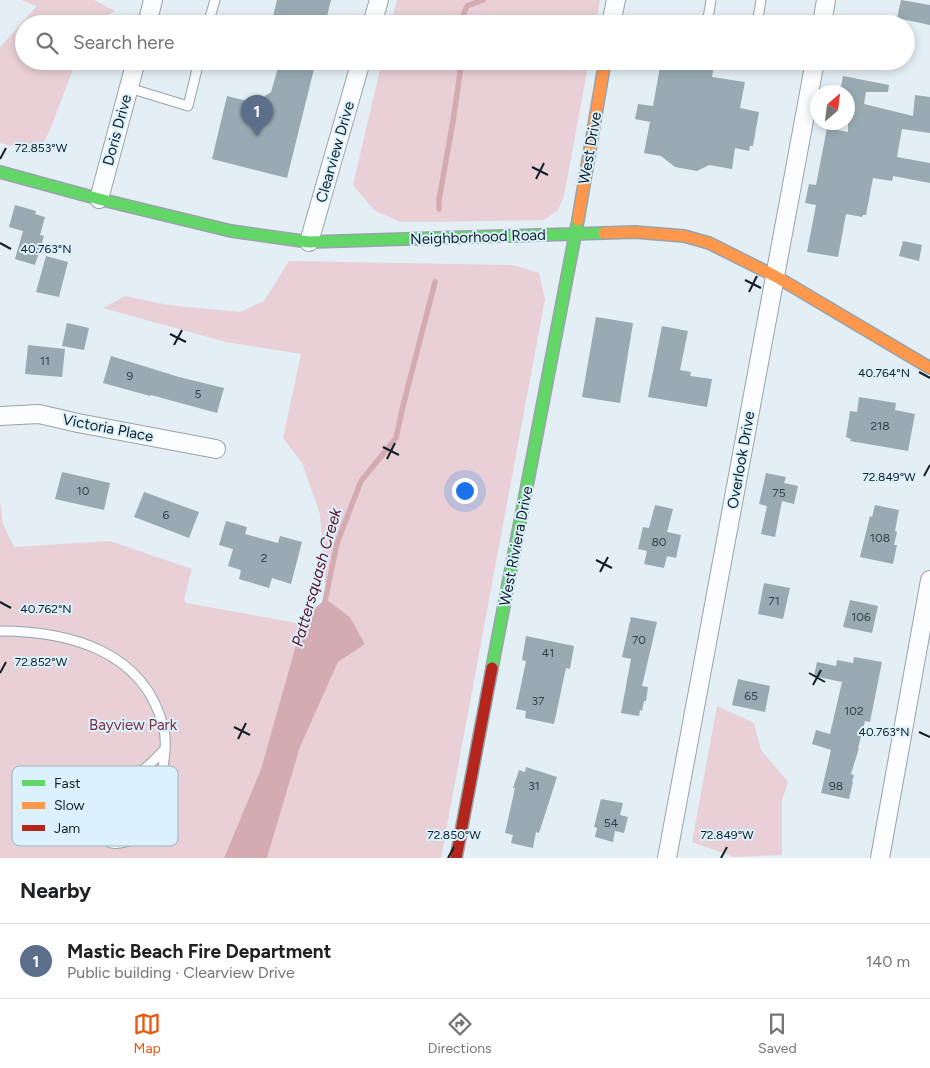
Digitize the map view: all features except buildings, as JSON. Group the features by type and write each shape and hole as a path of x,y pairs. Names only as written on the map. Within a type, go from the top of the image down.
{"street":[{"path":"149,15 153,0"},
{"path":"375,15 379,0"},
{"path":"614,15 616,0"},
{"path":"824,15 826,0"},
{"name":"Doris Drive","path":"99,200 134,70"},
{"name":"Clearview Drive","path":"310,242 358,70"},
{"name":"West Drive","path":"576,234 603,70"},
{"name":"Overlook Drive","path":"667,858 813,70"},
{"name":"Neighborhood Road","path":"0,172 99,200 231,231 310,242 635,232 684,236 709,243 775,276 930,368"},
{"name":"West Riviera Drive","path":"456,858 576,234"},
{"name":"Victoria Place","path":"0,416 39,414 216,449"},
{"path":"880,858 930,580"}],"lane":[{"path":"210,15 214,0"},
{"path":"708,15 711,0"},
{"path":"758,15 761,0"},
{"path":"129,88 188,106 197,70"},
{"path":"0,631 24,631 64,637 93,646 113,657 132,672 152,695 164,727 165,749 163,766"},
{"path":"147,766 165,749"}],"green space":[{"path":"21,0 94,0 115,11 108,15 29,15 37,6"},
{"path":"397,0 600,0 598,15 393,15"},
{"path":"15,30 15,70 73,70 52,125 39,153 0,143 0,47"},
{"path":"380,70 587,70 564,196 558,210 544,220 400,222 374,210 353,185"},
{"path":"289,261 513,265 539,273 545,299 441,858 267,858 300,747 338,662 365,644 350,617 326,599 320,514 302,463 283,438 301,354 226,342 103,308 125,296 168,305 240,312 264,301"},
{"name":"Bayview Park","path":"0,501 3,524 14,547 110,541 192,569 184,599 186,603 303,624 261,769 224,858 0,858"},
{"path":"717,706 754,723 761,750 788,782 782,800 782,855 734,857 692,842"}],"shaded area":[{"path":"326,599 350,617 365,644 338,662 300,747 267,858 224,858 261,769 304,617"}],"waterway":[{"name":"Pattersquash Creek","path":"463,15 467,6 483,0"},
{"name":"Pattersquash Creek","path":"439,209 460,70"},
{"name":"Pattersquash Creek","path":"324,606 337,543 361,481 396,438 435,282"}],"traffic: fast":[{"path":"0,172 99,199 231,231 309,242 604,233"},
{"path":"492,668 578,220"}],"traffic: slow":[{"path":"578,220 603,70"},
{"path":"604,233 635,232 684,236 709,243 775,276 930,368"}],"traffic: jam":[{"path":"456,858 492,668"}],"place":[{"name":"Mastic Beach Fire Department","path":"257,136"}]}
